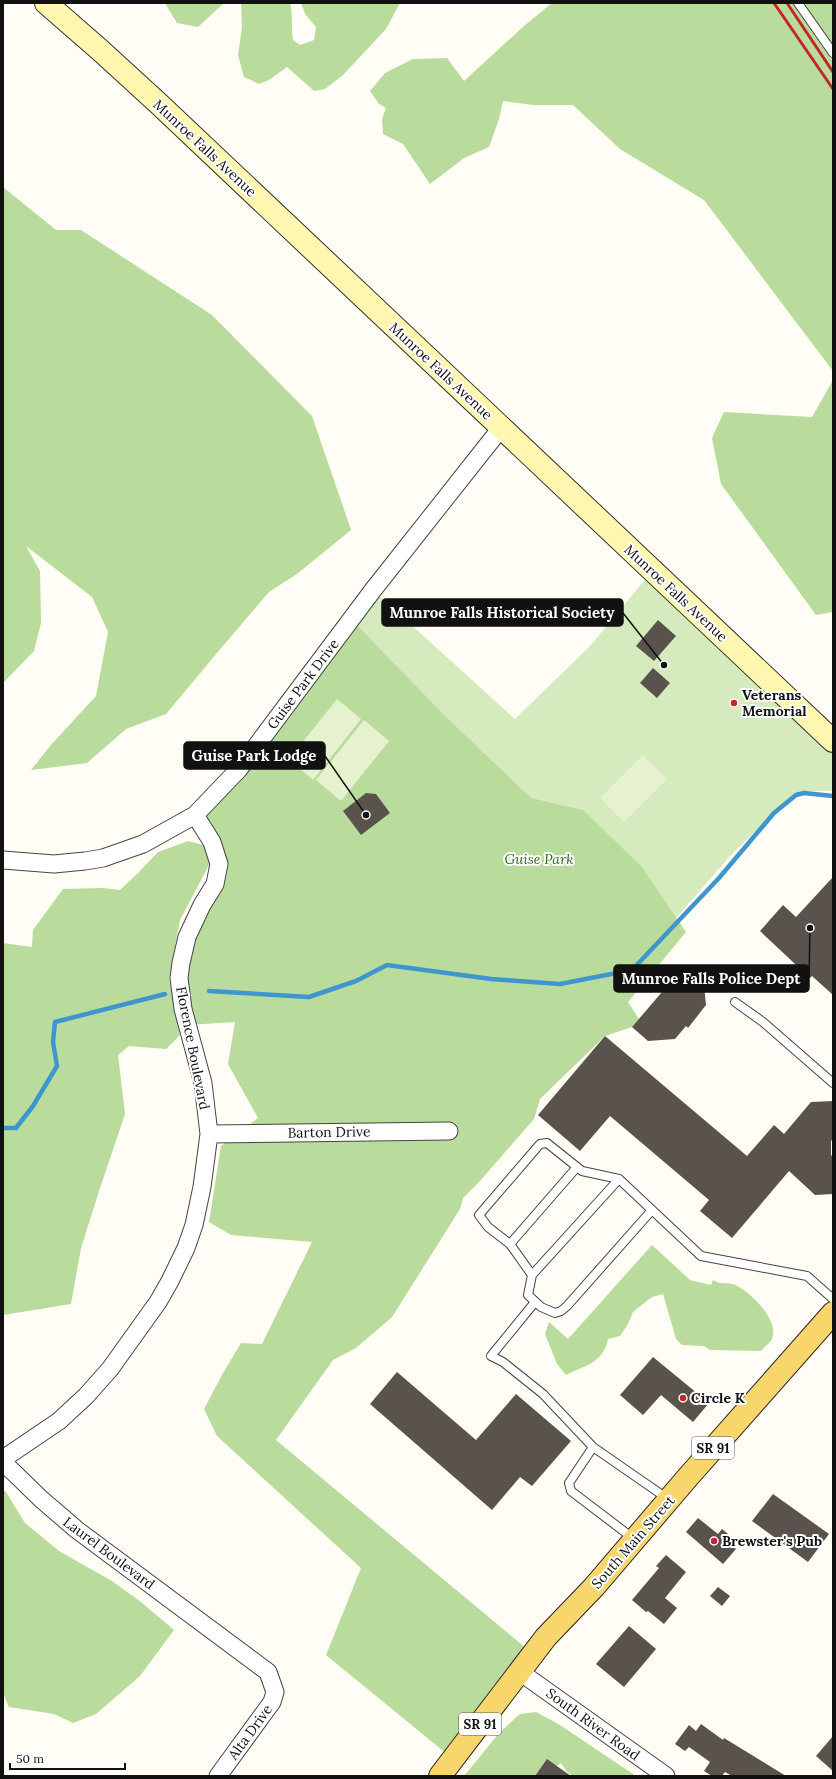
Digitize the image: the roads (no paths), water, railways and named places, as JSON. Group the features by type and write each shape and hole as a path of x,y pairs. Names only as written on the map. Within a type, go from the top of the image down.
{"main road":[{"name":"South Main Street","path":"440,1776 546,1637 594,1586 833,1313"}],"street":[{"name":"Munroe Falls Avenue","path":"46,3 159,104 833,741"},
{"name":"Guise Park Drive","path":"3,860 54,864 103,858 143,844 195,815 239,769 373,590 501,428"},
{"name":"Florence Boulevard","path":"3,1459 59,1421 86,1396 110,1369 158,1302 186,1248 194,1225 202,1186 209,1134 201,1077 182,1009 180,986 181,963 187,938 202,905 215,884 219,864 212,842 195,815"},
{"name":"Barton Drive","path":"209,1134 449,1131"},
{"name":"Laurel Boulevard","path":"3,1462 41,1499 77,1530 222,1637"},
{"name":"Alta Drive","path":"218,1776 272,1702 275,1692 268,1672 222,1637"},
{"name":"South River Road","path":"520,1672 666,1776"}],"lane":[{"path":"798,3 833,53"},
{"path":"735,1002 763,1022 833,1083"},
{"path":"532,1275 510,1244 480,1218 480,1212 543,1142 557,1150 582,1171 619,1179 701,1256 807,1276 833,1299"},
{"path":"510,1244 577,1167"},
{"path":"619,1179 532,1275 528,1295 535,1302 541,1307 555,1313 561,1311 652,1210"},
{"path":"535,1302 491,1356 503,1362 543,1394 593,1447 669,1500"},
{"path":"593,1447 569,1483 569,1487 571,1491 634,1540"}],"waterway":[{"path":"209,991 309,997 356,981 387,965 491,979 560,984 632,970 719,878 774,813 796,795 804,793 833,796"},
{"path":"3,1128 16,1128 33,1106 57,1066 53,1042 55,1022 165,994"}],"railway":[{"path":"774,3 833,89"},
{"path":"787,3 833,72"}],"place":[{"name":"Munroe Falls Historical Society","path":"664,665"},
{"name":"Veterans Memorial","path":"734,703"},
{"name":"Guise Park Lodge","path":"366,815"},
{"name":"Munroe Falls Police Dept","path":"810,928"},
{"name":"Circle K","path":"683,1398"},
{"name":"Brewster's Pub","path":"714,1541"}],"park label":[{"name":"Guise Park","path":"539,859"}]}
